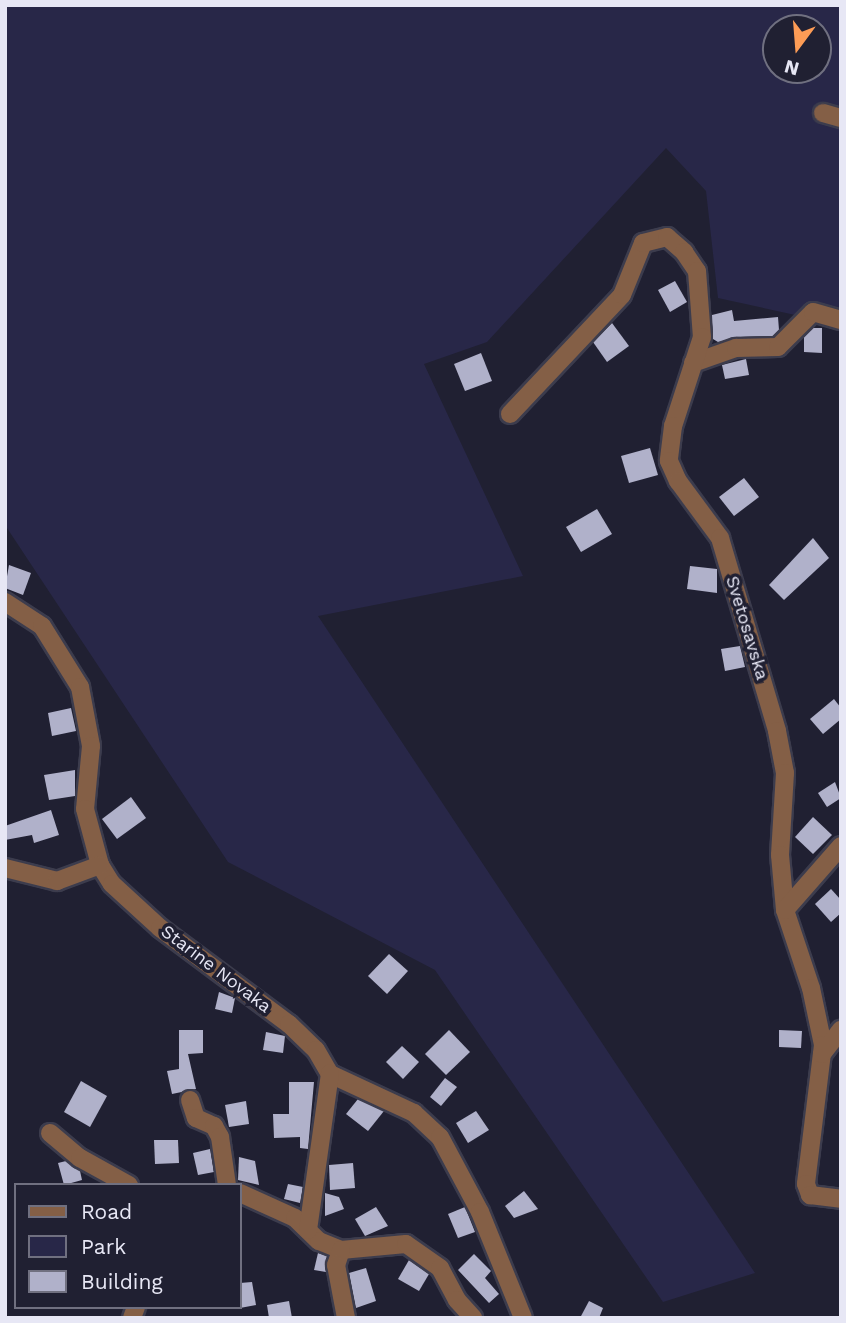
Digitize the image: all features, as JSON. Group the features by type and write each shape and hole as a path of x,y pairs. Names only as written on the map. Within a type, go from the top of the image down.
{"street":[{"path":"823,113 841,118"},
{"name":"Svetosavska","path":"510,414 622,295 643,243 654,238 667,237 697,271 702,337 673,426 669,460 678,481 720,538 778,731 785,773 780,855 785,910 811,988 822,1054 806,1184 810,1195 841,1199"},
{"path":"693,363 736,348 778,347 813,312 841,320"},
{"name":"Starine Novaka","path":"5,602 42,626 80,687 91,746 85,809 100,864 112,884 160,928 289,1024 316,1050 330,1074"},
{"path":"785,910 841,846"},
{"path":"5,868 57,881 100,864"},
{"path":"822,1054 841,1030"},
{"path":"308,1230 330,1074 414,1113 440,1138 481,1212 506,1285 523,1318"},
{"path":"190,1100 196,1118 214,1126 220,1137 227,1183"},
{"path":"50,1133 80,1158 125,1183"},
{"path":"242,1194 295,1218 318,1241 341,1250 406,1244 440,1268 457,1300 473,1318"},
{"path":"341,1250 336,1265 346,1318"}],"green space":[{"path":"5,5 841,5 841,325 718,298 706,191 666,148 487,342 424,364 523,576 318,616 755,1273 663,1302 435,970 228,862 5,525"}],"building":[{"path":"675,281 687,302 670,312 658,290"},
{"path":"732,310 734,321 778,317 779,330 773,336 718,342 713,339 712,315"},
{"path":"612,323 629,346 607,362 593,342"},
{"path":"813,328 822,328 822,353 804,352 804,337"},
{"path":"481,353 492,381 465,391 454,364"},
{"path":"746,359 749,375 725,379 722,365"},
{"path":"650,448 658,475 629,483 621,456"},
{"path":"744,478 759,497 734,516 719,497"},
{"path":"597,509 612,534 581,552 566,527"},
{"path":"813,538 829,558 784,600 769,585"},
{"path":"9,565 31,573 23,595 5,588"},
{"path":"690,566 717,569 717,593 687,589"},
{"path":"740,646 745,667 725,671 721,649"},
{"path":"834,699 841,708 841,719 823,734 810,719"},
{"path":"71,708 76,731 52,736 48,713"},
{"path":"75,770 75,796 49,800 44,775"},
{"path":"835,782 841,798 827,807 818,793"},
{"path":"131,797 146,818 117,839 102,819"},
{"path":"51,810 59,835 34,843 32,835 5,840 5,826"},
{"path":"813,817 832,835 813,854 795,837"},
{"path":"831,889 841,900 841,913 831,922 815,904"},
{"path":"389,954 408,971 387,994 368,976"},
{"path":"219,992 235,998 232,1013 215,1009"},
{"path":"179,1030 203,1030 203,1053 188,1054 196,1089 172,1094 167,1071 179,1069"},
{"path":"449,1030 470,1052 446,1075 425,1054"},
{"path":"779,1030 802,1031 801,1048 779,1047"},
{"path":"266,1032 285,1036 283,1053 263,1050"},
{"path":"402,1046 419,1062 403,1079 386,1062"},
{"path":"445,1078 457,1087 441,1106 430,1097"},
{"path":"81,1081 107,1096 90,1127 64,1112"},
{"path":"289,1082 314,1082 308,1149 300,1148 300,1137 274,1138 273,1114 289,1114"},
{"path":"358,1099 384,1111 368,1131 346,1114"},
{"path":"246,1101 249,1124 229,1127 225,1105"},
{"path":"476,1111 489,1130 468,1143 456,1123"},
{"path":"154,1140 178,1140 179,1163 155,1164"},
{"path":"210,1149 214,1172 198,1175 193,1153"},
{"path":"239,1157 255,1161 259,1185 238,1180"},
{"path":"66,1161 80,1171 82,1180 63,1183 58,1163"},
{"path":"353,1163 355,1188 330,1190 329,1165"},
{"path":"288,1184 303,1187 300,1203 284,1199"},
{"path":"524,1191 538,1209 514,1218 505,1206"},
{"path":"325,1193 339,1197 344,1209 325,1216"},
{"path":"376,1207 388,1226 365,1236 355,1219"},
{"path":"465,1207 475,1232 458,1238 448,1214"},
{"path":"318,1253 327,1256 326,1272 314,1270"},
{"path":"474,1254 491,1271 485,1278 499,1294 489,1303 458,1270"},
{"path":"409,1260 429,1274 419,1291 398,1279"},
{"path":"366,1268 376,1301 356,1308 349,1273"},
{"path":"252,1282 256,1305 242,1308 242,1283"},
{"path":"289,1301 292,1318 269,1318 267,1305"},
{"path":"589,1301 603,1308 599,1318 580,1318"}]}
